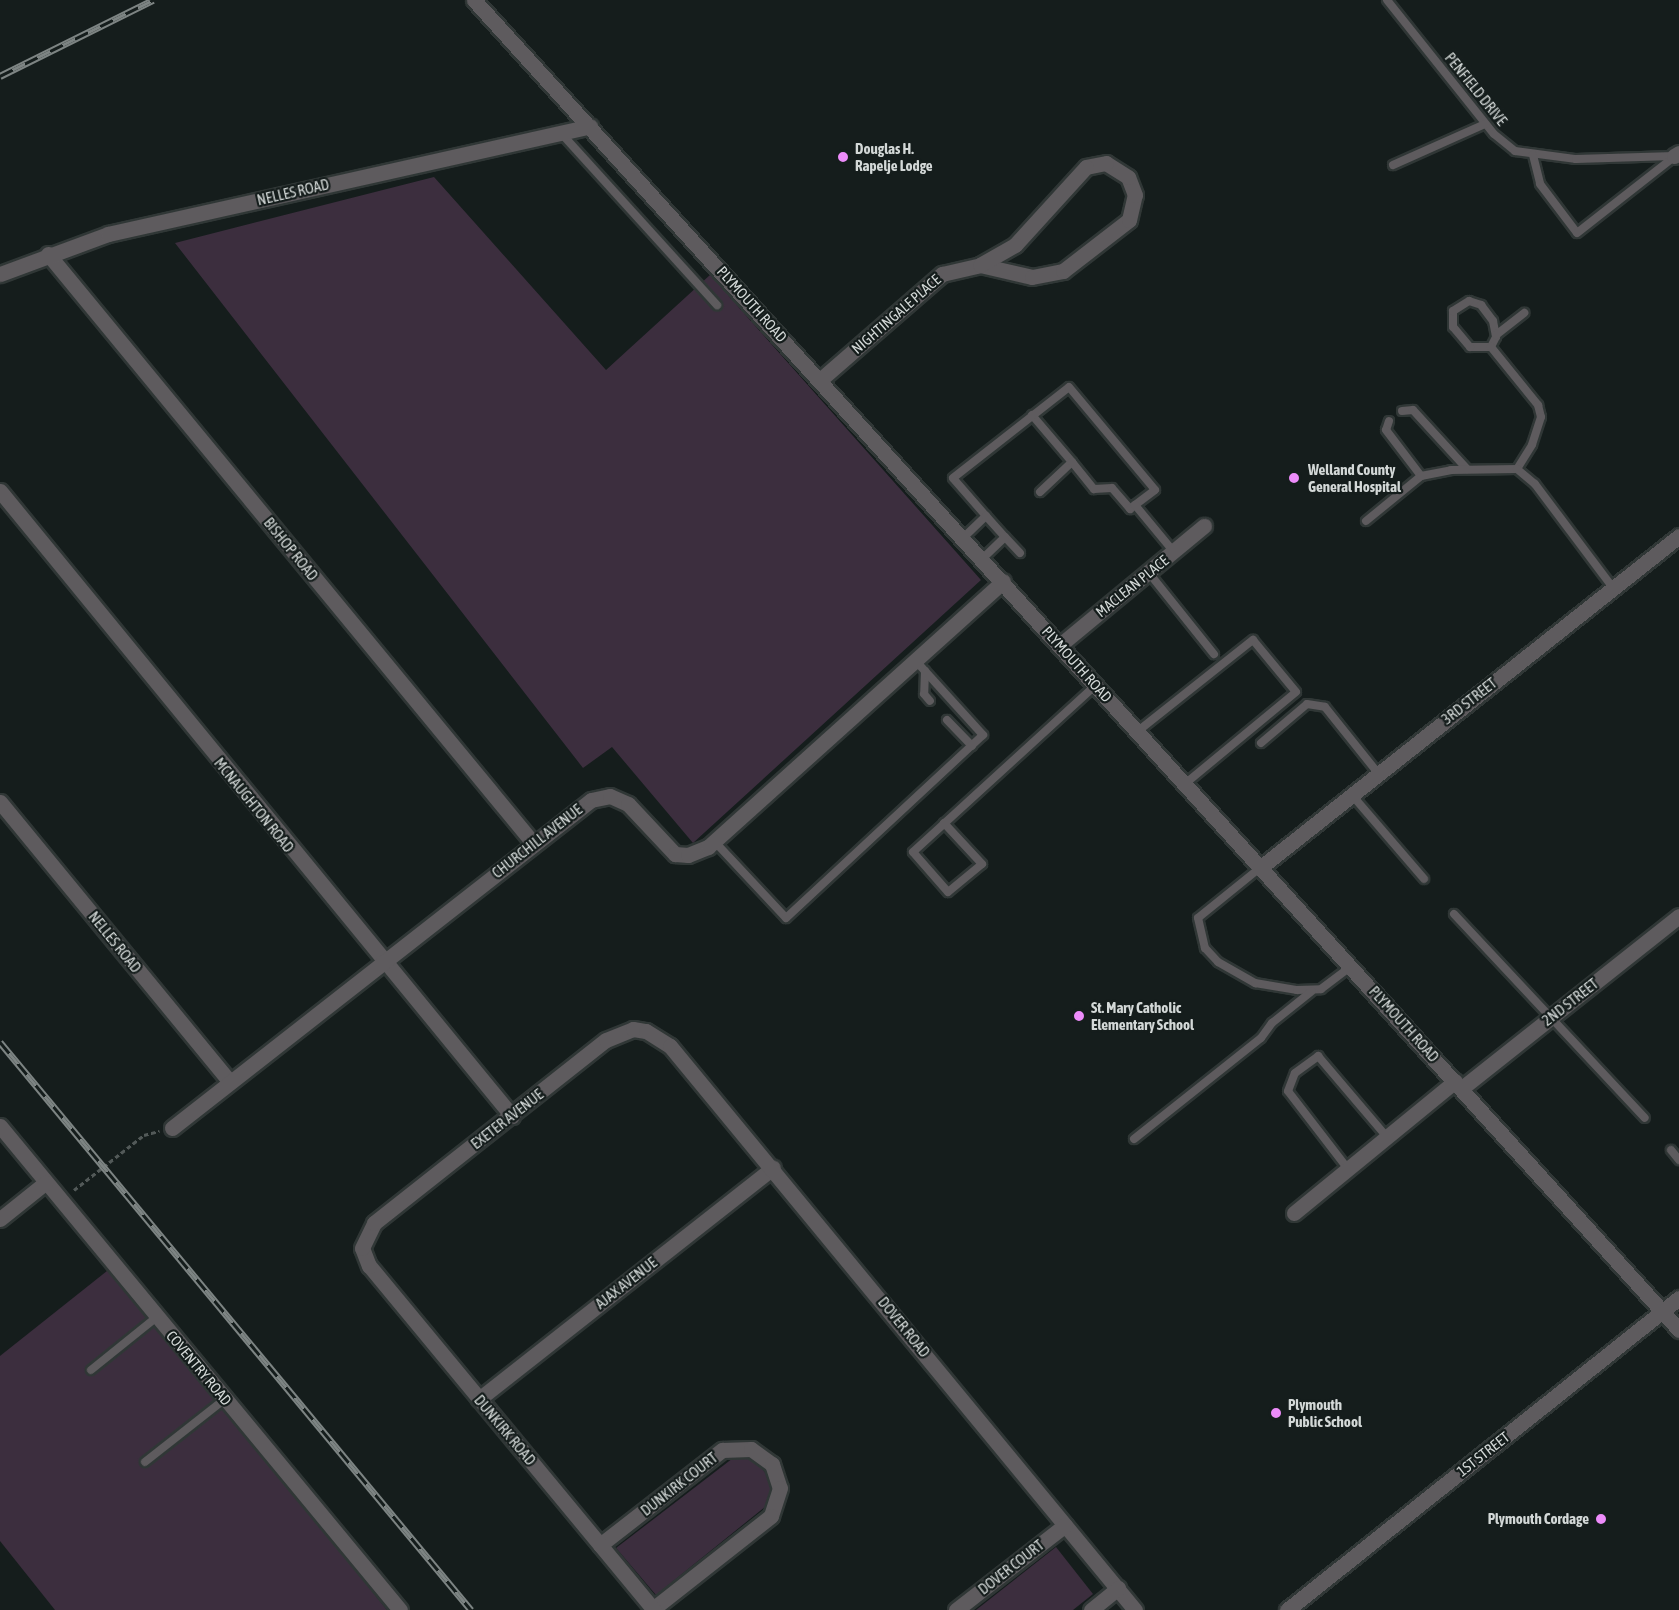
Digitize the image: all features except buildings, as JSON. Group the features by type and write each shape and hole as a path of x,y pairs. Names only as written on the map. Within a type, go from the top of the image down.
{"street":[{"name":"PLYMOUTH ROAD","path":"474,0 591,126 1679,1330"},
{"name":"NELLES ROAD","path":"0,274 48,254 148,225 591,126"},
{"name":"NIGHTINGALE PLACE","path":"820,380 931,281 954,269 980,265 1015,245 1086,167 1111,164 1128,177 1135,195 1129,220 1063,271 1032,277 980,265"},
{"name":"BISHOP ROAD","path":"48,254 534,844"},
{"name":"MCNAUGHTON ROAD","path":"0,492 382,963 512,1116"},
{"name":"MACLEAN PLACE","path":"1059,645 1204,526"},
{"name":"3RD STREET","path":"1261,867 1377,772 1679,536"},
{"name":"CHURCHILL AVENUE","path":"172,1128 583,806 605,795 628,804 675,854 695,854 715,842 920,666 1003,581"},
{"name":"NELLES ROAD","path":"0,802 230,1082"},
{"name":"2ND STREET","path":"1294,1213 1387,1137 1550,1019 1679,916"},
{"name":"EXETER AVENUE","path":"363,1248 374,1223 617,1033 646,1031 670,1046"},
{"name":"DOVER ROAD","path":"670,1046 1136,1610"},
{"name":"COVENTRY ROAD","path":"0,1126 400,1610"},
{"name":"AJAX AVENUE","path":"479,1399 773,1168"},
{"path":"0,1219 45,1183"},
{"name":"DUNKIRK ROAD","path":"363,1248 369,1266 654,1609"},
{"name":"1ST STREET","path":"1287,1610 1679,1298"},
{"name":"DUNKIRK COURT","path":"600,1545 722,1450 747,1448 772,1464 780,1488 771,1516 654,1609"},
{"name":"DOVER COURT","path":"956,1610 1065,1524"},
{"path":"1091,1610 1118,1588"}],"lane":[{"name":"PENFIELD DRIVE","path":"1387,0 1485,124 1509,148 1533,155 1576,159 1677,154"},
{"path":"1393,165 1485,124"},
{"path":"560,132 717,305"},
{"path":"1533,155 1540,184 1577,233 1677,154"},
{"path":"1491,347 1470,347 1457,335 1451,315 1458,306 1475,302 1488,312 1496,335"},
{"path":"1491,347 1496,335 1524,313"},
{"path":"1491,347 1538,405 1541,417 1532,445 1517,469"},
{"path":"1020,553 953,478 1032,415 1069,387 1155,490 1130,509 1112,488 1094,489 1032,415"},
{"path":"1402,411 1413,410 1467,469"},
{"path":"1389,421 1386,430 1421,476"},
{"path":"1040,492 1072,462"},
{"path":"1365,521 1421,476 1467,469 1517,469 1535,484 1613,588"},
{"path":"1136,505 1174,552"},
{"path":"963,538 986,516"},
{"path":"982,559 1005,537"},
{"path":"1149,573 1214,654"},
{"path":"1138,731 1253,640 1296,692 1186,783"},
{"path":"920,666 924,694 930,701"},
{"path":"715,842 786,918 983,735 920,666"},
{"path":"944,823 981,864 948,892 912,852 1096,685"},
{"path":"1260,743 1307,704 1325,707 1377,772"},
{"path":"947,720 972,746"},
{"path":"1350,794 1424,879"},
{"path":"1261,867 1198,918 1198,932 1204,948 1234,972 1271,987 1312,991 1321,989 1351,966"},
{"path":"1455,914 1550,1019 1645,1118"},
{"path":"1134,1139 1261,1038 1272,1023 1312,991"},
{"path":"1348,1169 1288,1091 1295,1073 1318,1056 1387,1137"},
{"path":"1671,1150 1679,1160"},
{"path":"91,1370 157,1317"},
{"path":"145,1462 225,1399"}],"path":[{"path":"60,1201 144,1135 172,1128"}],"shaded area":[{"path":"434,177 606,370 710,275 981,580 693,843 612,747 583,768 175,243"},
{"path":"112,1267 387,1610 55,1610 0,1541 0,1356"},
{"path":"737,1455 756,1461 770,1479 771,1502 656,1595 616,1548"},
{"path":"1056,1547 1093,1594 1073,1610 976,1610"}],"railway":[{"path":"0,76 153,0"},
{"path":"0,1042 471,1610"}],"place":[{"name":"Douglas H. Rapelje Lodge","path":"843,157"},
{"name":"Welland County General Hospital","path":"1294,478"},
{"name":"St. Mary Catholic Elementary School","path":"1079,1016"},
{"name":"Plymouth Public School","path":"1276,1413"},
{"name":"Plymouth Cordage","path":"1601,1519"}]}
